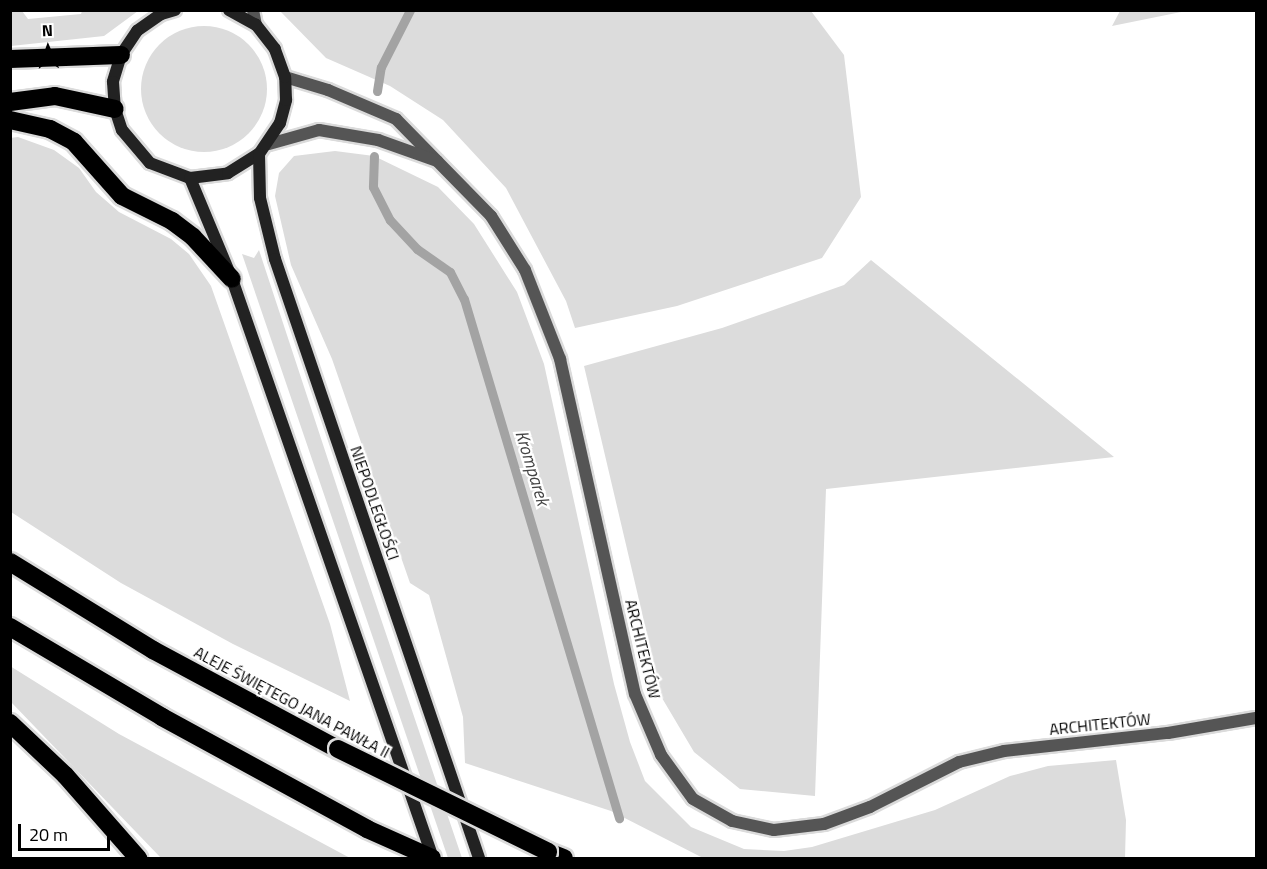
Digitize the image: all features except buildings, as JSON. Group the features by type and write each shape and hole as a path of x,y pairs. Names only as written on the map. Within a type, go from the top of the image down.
{"highway":[{"path":"10,59 121,55"},
{"path":"10,102 55,96 115,110"},
{"path":"10,120 50,129 74,142 122,196 179,226 232,279"},
{"name":"ALEJE ŚWIĘTEGO JANA PAWŁA II","path":"10,562 153,650 338,749 556,855"},
{"path":"10,627 162,717 367,829 432,858"},
{"path":"10,723 65,775 138,858"}],"main road":[{"path":"175,10 161,14 137,31 121,55 113,82 115,110 122,130 142,155 169,173 190,178 228,174 260,154 269,144 280,123 286,100 285,77 275,49 256,26 229,10"},
{"name":"NIEPODLEGŁOŚCI","path":"260,154 260,198 275,259 479,858"},
{"path":"190,178 232,279 432,858"}],"street":[{"path":"253,10 256,26"},
{"name":"ARCHITEKTÓW","path":"285,77 328,90 396,119 441,162 490,216 529,281 560,359 635,694 661,755 693,799 732,821 774,830 824,824 870,807 959,762 1004,751 1167,733 1257,718"},
{"name":"ARCHITEKTÓW","path":"269,144 319,130 378,140 441,162"}],"shaded area":[{"path":"1120,10 1186,11 1112,26"},
{"path":"10,11 22,11 28,19 81,14 82,11 138,11 104,36 11,46"},
{"path":"280,11 811,11 844,55 861,197 822,258 677,306 575,328 566,301 506,188 443,120 390,86 326,58"},
{"path":"204,26 228,31 249,44 262,65 267,89 262,113 249,134 228,147 204,152 180,147 159,134 146,113 141,89 146,65 159,44 180,31"},
{"path":"18,137 54,150 79,168 96,192 119,212 171,239 189,254 211,286 330,624 350,701 233,644 121,583 11,512 10,138"},
{"path":"335,151 374,156 438,187 474,224 517,292 544,364 614,684 630,742 645,781 691,827 744,849 784,851 812,847 935,810 1010,776 1048,766 1116,760 1126,820 1125,858 703,858 611,811 465,763 463,717 429,595 410,583 332,359 291,265 275,196 279,173 294,156"},
{"path":"259,250 462,858 448,858 242,254 254,258"},
{"path":"871,260 1114,457 826,489 815,796 740,789 694,752 662,698 584,366 722,328 844,285"},
{"path":"10,666 119,734 350,858 161,858 11,702"}],"waterway":[{"name":"Kromparek","path":"377,91 381,67 410,10"},
{"name":"Kromparek","path":"374,156 373,187 390,220 417,249 450,272 464,299 619,818"}]}
